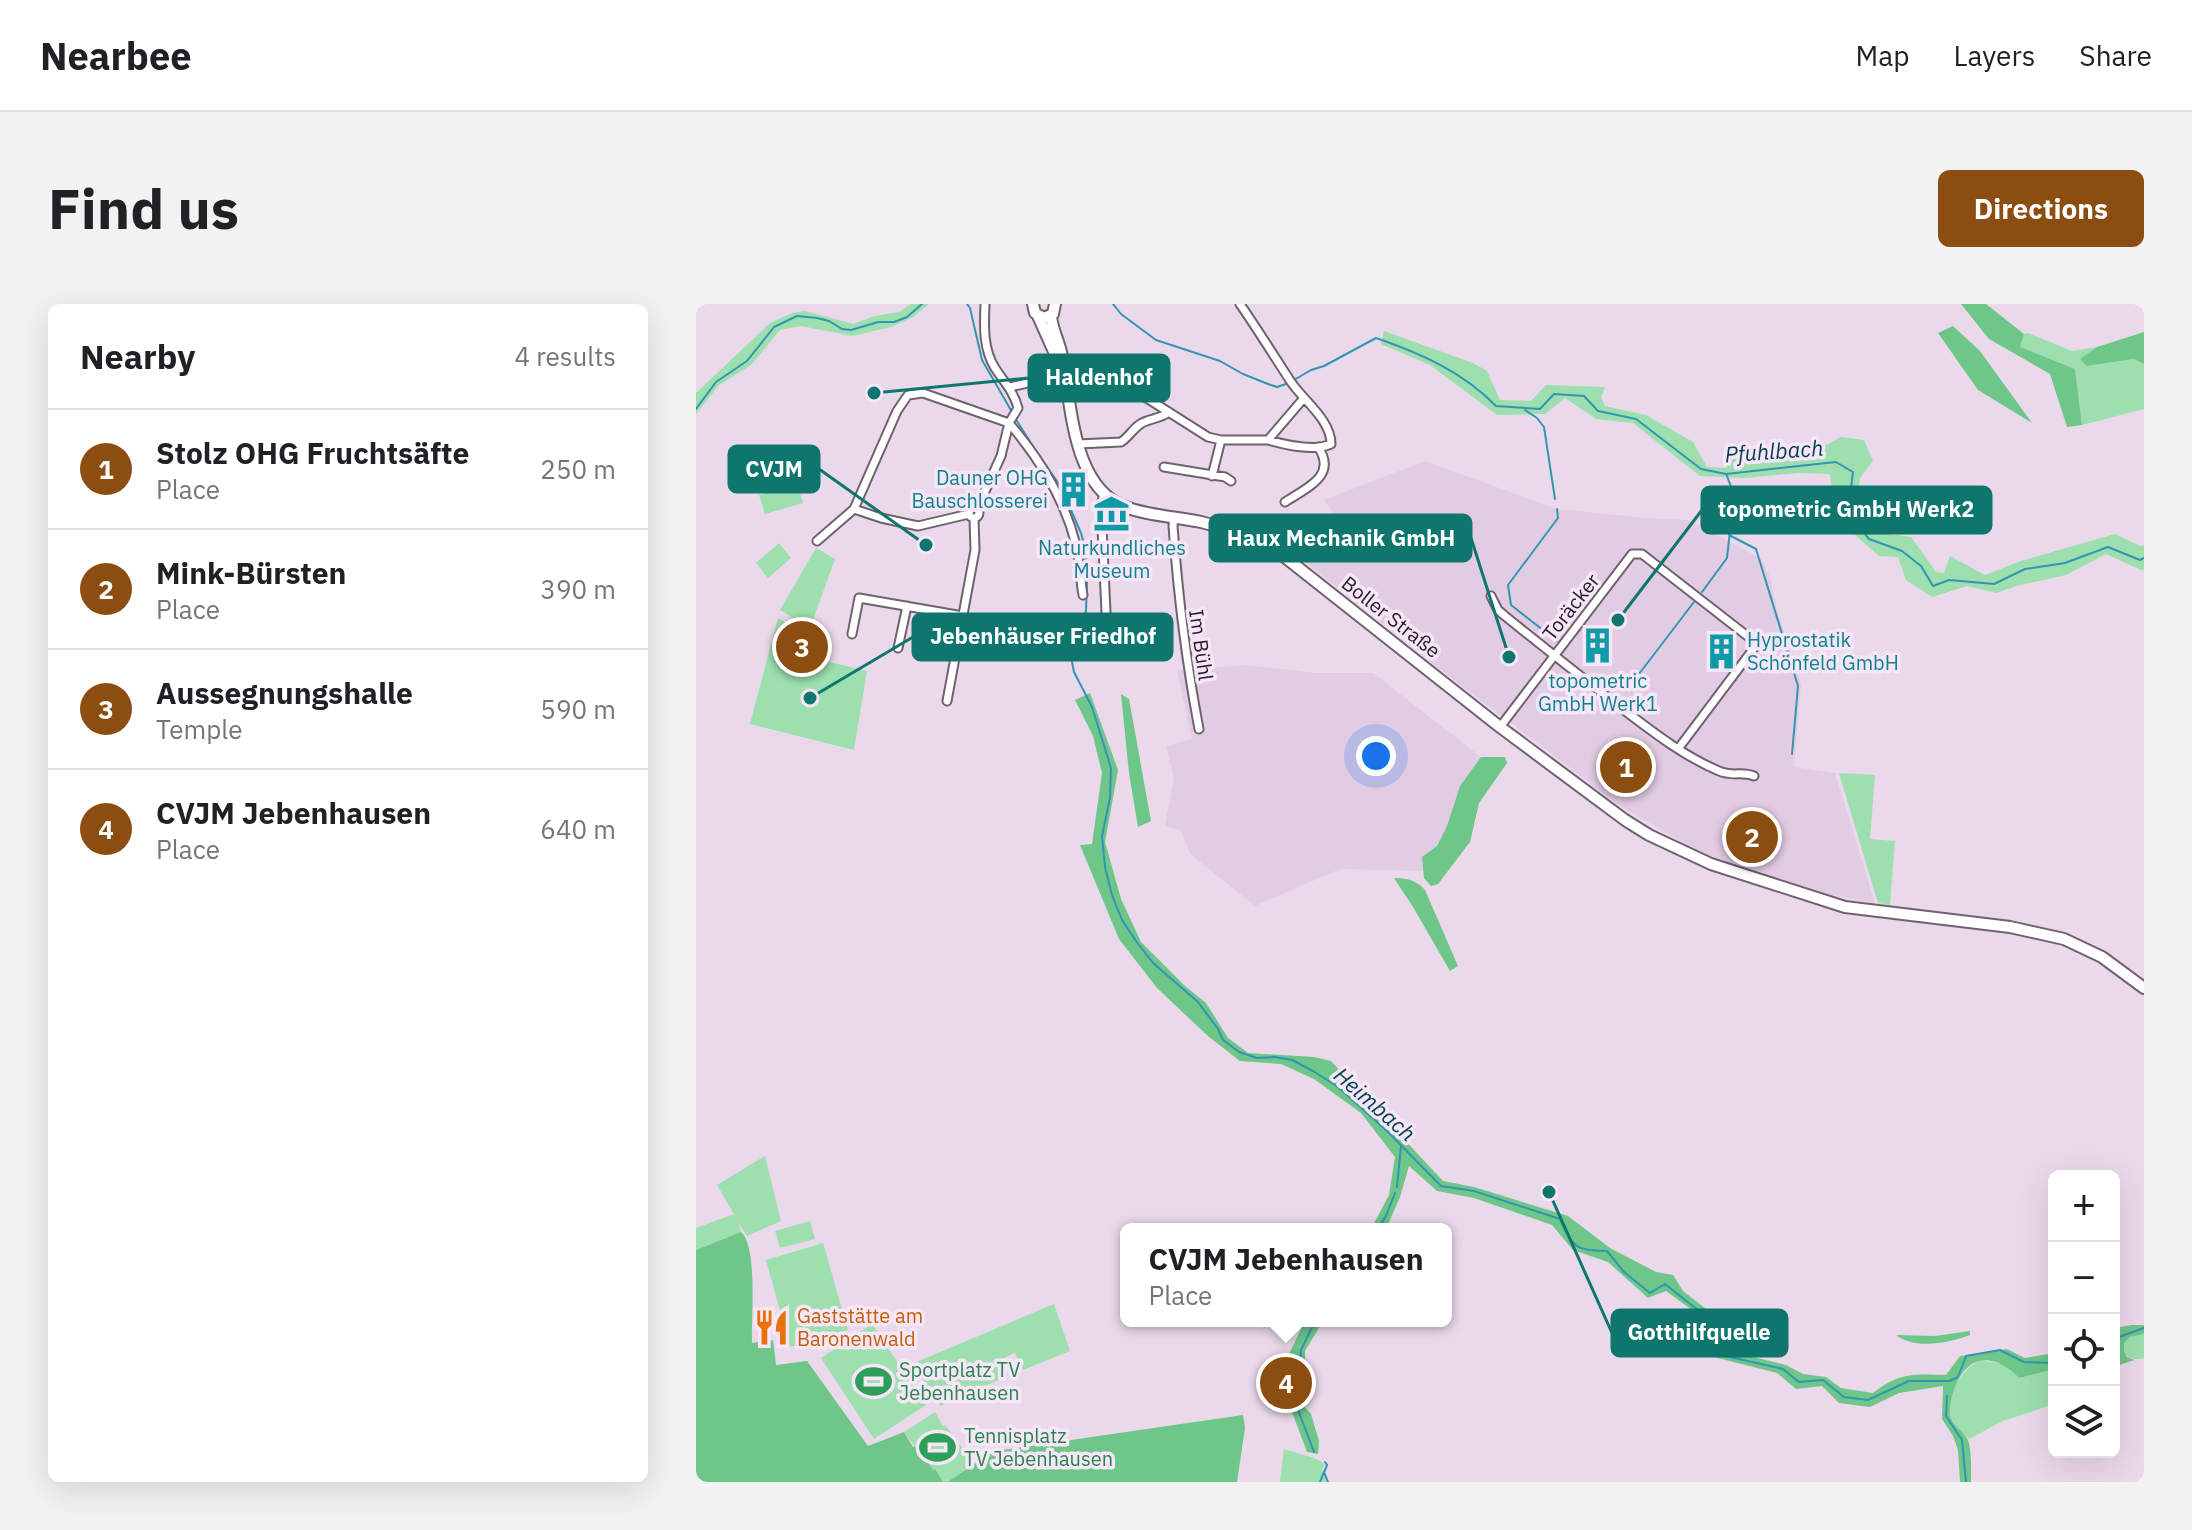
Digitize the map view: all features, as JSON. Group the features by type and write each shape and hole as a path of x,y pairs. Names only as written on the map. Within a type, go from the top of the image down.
{"main road":[{"path":"1033,304 1063,375"},
{"path":"1038,316 1044,318 1056,309"},
{"path":"1056,309 1051,325 1060,350 1078,444 1089,473 1104,493"},
{"name":"Boller Straße","path":"1104,493 1129,509 1204,523 1261,542 1286,558 1500,727 1649,835 1711,864 1845,907 2010,927 2064,939 2102,957 2144,988"}],"street":[{"path":"1010,387 1063,375 1119,384 1134,390 1202,434 1221,440 1268,440 1328,446 1332,439 1324,423 1292,382 1240,304"},
{"path":"854,509 918,526 978,515 977,509 1001,456 1017,405 1010,387 989,356 984,306"},
{"path":"817,541 854,509 896,413 908,395 923,393 1010,422 1047,475 1060,502 1076,545 1083,595"},
{"path":"1268,440 1304,398"},
{"path":"1078,444 1121,442 1145,421 1163,417 1169,412"},
{"path":"1212,476 1221,440"},
{"path":"1285,502 1324,473 1323,454 1318,447"},
{"path":"1164,467 1225,477 1231,481"},
{"path":"1104,493 1101,506 1107,633"},
{"path":"947,701 975,550 971,516"},
{"name":"Im Bühl","path":"1174,517 1177,585 1187,668 1199,729"},
{"name":"Toräcker","path":"1500,727 1632,554 1642,554 1755,642 1754,648 1678,749"},
{"path":"1491,596 1505,616 1678,749 1718,771 1731,775 1744,772 1754,776"},
{"path":"852,634 859,598 963,616"},
{"path":"898,648 907,606"}],"shaded area":[{"path":"1425,461 1557,509 1688,520 1760,558 1770,577 1801,685 1794,767 1835,773 1875,903 1817,892 1700,852 1623,808 1305,562 1305,550 1339,522 1324,500"},
{"path":"1247,665 1315,673 1373,673 1481,757 1460,786 1437,846 1422,857 1423,871 1340,869 1255,906 1190,854 1181,831 1165,825 1174,779 1166,746 1192,739 1177,670"}],"green space":[{"path":"911,304 929,304 913,317 891,327 852,336 801,326 780,330 751,365 719,385 696,414 696,393 770,323 805,311 853,324 899,312"},
{"path":"1961,304 1986,304 2024,334 2020,347 2075,369 2082,425 2067,427 2050,374 1989,339"},
{"path":"1953,326 1980,351 2032,423 1978,390 1938,333"},
{"path":"1384,331 1487,371 1500,400 1531,401 1546,385 1605,387 1601,397 1605,406 1646,415 1693,442 1707,467 1726,468 1730,457 1810,454 1841,437 1864,440 1873,461 1860,478 1857,509 1873,532 1911,537 1936,572 1944,573 1950,556 1985,575 2021,561 2115,534 2144,545 2144,570 2106,554 2066,575 1996,593 1967,586 1932,597 1906,580 1898,557 1879,556 1835,517 1830,474 1798,473 1744,478 1700,476 1633,423 1596,419 1565,398 1545,414 1497,415 1430,365 1381,344"},
{"path":"2144,332 2144,364 2134,359 2087,366 2080,359 2097,347"},
{"path":"2024,334 2072,351 2097,347 2080,359 2088,366 2134,359 2144,364 2144,409 2082,425 2075,369 2019,347"},
{"path":"797,483 803,503 765,514 759,495"},
{"path":"779,543 791,558 768,578 756,563"},
{"path":"816,548 835,559 810,628 780,610"},
{"path":"778,618 813,638 809,657 867,671 854,750 750,724"},
{"path":"1090,693 1118,770 1105,842 1121,899 1141,942 1206,1003 1228,1038 1248,1053 1331,1061 1443,1181 1474,1187 1568,1216 1610,1248 1656,1272 1673,1275 1683,1291 1724,1323 1719,1345 1725,1350 1786,1365 1803,1374 1826,1377 1841,1388 1873,1393 1891,1381 1907,1376 1946,1375 1960,1356 2007,1349 2025,1358 2048,1354 2048,1372 2019,1378 1999,1363 1981,1361 1972,1364 1958,1380 1951,1399 1950,1415 1969,1442 1971,1482 1960,1482 1958,1450 1942,1419 1943,1386 1899,1393 1870,1407 1839,1403 1822,1386 1796,1389 1777,1373 1714,1357 1705,1349 1714,1326 1666,1291 1648,1298 1608,1262 1573,1250 1552,1225 1474,1198 1437,1191 1409,1166 1389,1223 1374,1223 1389,1195 1395,1157 1361,1113 1314,1079 1281,1064 1240,1061 1209,1037 1157,988 1119,939 1080,845 1092,844 1102,773 1093,736 1075,700"},
{"path":"1121,694 1129,699 1151,821 1138,827 1129,773"},
{"path":"1481,757 1505,757 1507,763 1479,803 1470,842 1438,884 1431,886 1424,878 1422,857 1437,846 1460,786"},
{"path":"1839,773 1875,775 1870,839 1895,841 1890,905 1878,903"},
{"path":"1394,878 1411,880 1425,890 1458,966 1450,971"},
{"path":"765,1156 781,1221 747,1236 738,1222 741,1232 696,1250 696,1228 734,1214 717,1185"},
{"path":"810,1221 815,1239 780,1248 775,1231"},
{"path":"741,1232 750,1252 752,1267 752,1343 773,1340 776,1365 807,1361 868,1446 904,1432 943,1482 696,1482 696,1250"},
{"path":"823,1243 848,1330 790,1347 766,1260"},
{"path":"1054,1304 1070,1351 1023,1370 1015,1353 998,1361 1005,1377 940,1406 912,1364"},
{"name":"Sportplatz TV Jebenhausen","path":"872,1324 926,1405 874,1439 821,1358"},
{"path":"2144,1325 2144,1334 2130,1337 2124,1343 2124,1352 2134,1360 2120,1365 2120,1327"},
{"path":"1302,1327 1319,1327 1305,1351 1301,1403 1311,1414 1319,1441 1318,1454 1307,1452 1292,1412 1289,1354"},
{"path":"1970,1331 1970,1335 1962,1338 1932,1344 1904,1340 1896,1335 1935,1336"},
{"path":"2144,1334 2144,1358 2128,1357 2123,1352 2126,1340"},
{"path":"1981,1360 2007,1365 2019,1378 2047,1371 2048,1406 2003,1421 1969,1439 1952,1419 1950,1402 1961,1376"},
{"name":"Tennisplatz TV Jebenhausen","path":"935,1412 975,1464 947,1482 943,1482 904,1432"},
{"path":"1243,1415 1245,1428 1237,1482 947,1482 995,1451"},
{"path":"1284,1449 1324,1464 1322,1470 1327,1482 1280,1482"}],"waterway":[{"name":"Pfuhlbach","path":"696,409 716,382 747,361 774,327 797,316 829,321 842,329 851,330 878,322 894,322 907,317 922,304"},
{"name":"Heimbach","path":"967,304 982,360 1012,412"},
{"name":"Pfuhlbach","path":"1113,304 1121,314 1156,340 1220,361 1277,387 1289,383"},
{"name":"Pfuhlbach","path":"1294,380 1376,338 1440,365 1470,383 1496,406 1540,409 1554,394 1584,396 1598,411 1636,419 1701,469 1726,474 1836,462 1853,472 1848,513 1869,539 1902,551 1921,566 1933,586 1949,580 1994,584 2025,569 2065,563 2108,547 2140,560 2144,558"},
{"path":"1525,410 1544,427 1555,499"},
{"name":"Heimbach","path":"1015,418 1061,487 1085,548 1086,611 1072,662 1092,707 1111,768 1110,798 1102,836 1112,895 1122,920 1136,941 1153,963 1198,1002 1223,1040 1239,1052 1257,1058 1292,1060 1338,1087 1441,1186 1474,1191 1560,1219 1576,1246 1607,1251 1624,1272 1650,1293 1665,1284 1718,1326 1714,1347 1717,1353 1783,1369 1799,1382 1823,1380 1844,1397 1868,1400 1909,1381 1950,1381 1958,1377 1966,1356 2000,1350 2024,1362 2048,1363"},
{"path":"1727,476 1733,492 1731,521"},
{"path":"1557,509 1558,518 1508,585 1511,605 1557,641"},
{"path":"1702,592 1727,558 1730,531"},
{"path":"1729,535 1756,549 1798,686 1792,754"},
{"path":"1626,691 1694,602"},
{"path":"1397,1187 1401,1146"},
{"path":"1382,1223 1395,1193"},
{"path":"1312,1327 1301,1350 1297,1407 1314,1452"},
{"name":"Heimbach","path":"2120,1337 2144,1328"},
{"path":"1947,1396 1946,1416 1962,1440 1966,1482"},
{"path":"1320,1482 1327,1465 1325,1462"},
{"path":"1324,1472 1328,1482"}],"place":[{"name":"Haldenhof","path":"874,393"},
{"name":"Dauner OHG Bauschlosserei","path":"1074,489"},
{"name":"Naturkundliches Museum","path":"1112,513"},
{"name":"CVJM","path":"926,545"},
{"name":"topometric GmbH Werk2","path":"1618,620"},
{"name":"topometric GmbH Werk1","path":"1598,646"},
{"name":"Aussegnungshalle","path":"802,647"},
{"name":"Hyprostatik Schönfeld GmbH","path":"1721,652"},
{"name":"Haux Mechanik GmbH","path":"1509,657"},
{"name":"Jebenhäuser Friedhof","path":"810,698"},
{"name":"Stolz OHG Fruchtsäfte","path":"1626,767"},
{"name":"Mink-Bürsten","path":"1752,837"},
{"name":"Gotthilfquelle","path":"1549,1192"},
{"name":"Gaststätte am Baronenwald","path":"771,1328"},
{"name":"Sportplatz TV Jebenhausen","path":"873,1382"},
{"name":"CVJM Jebenhausen","path":"1286,1383"},
{"name":"Tennisplatz TV Jebenhausen","path":"938,1447"}]}
